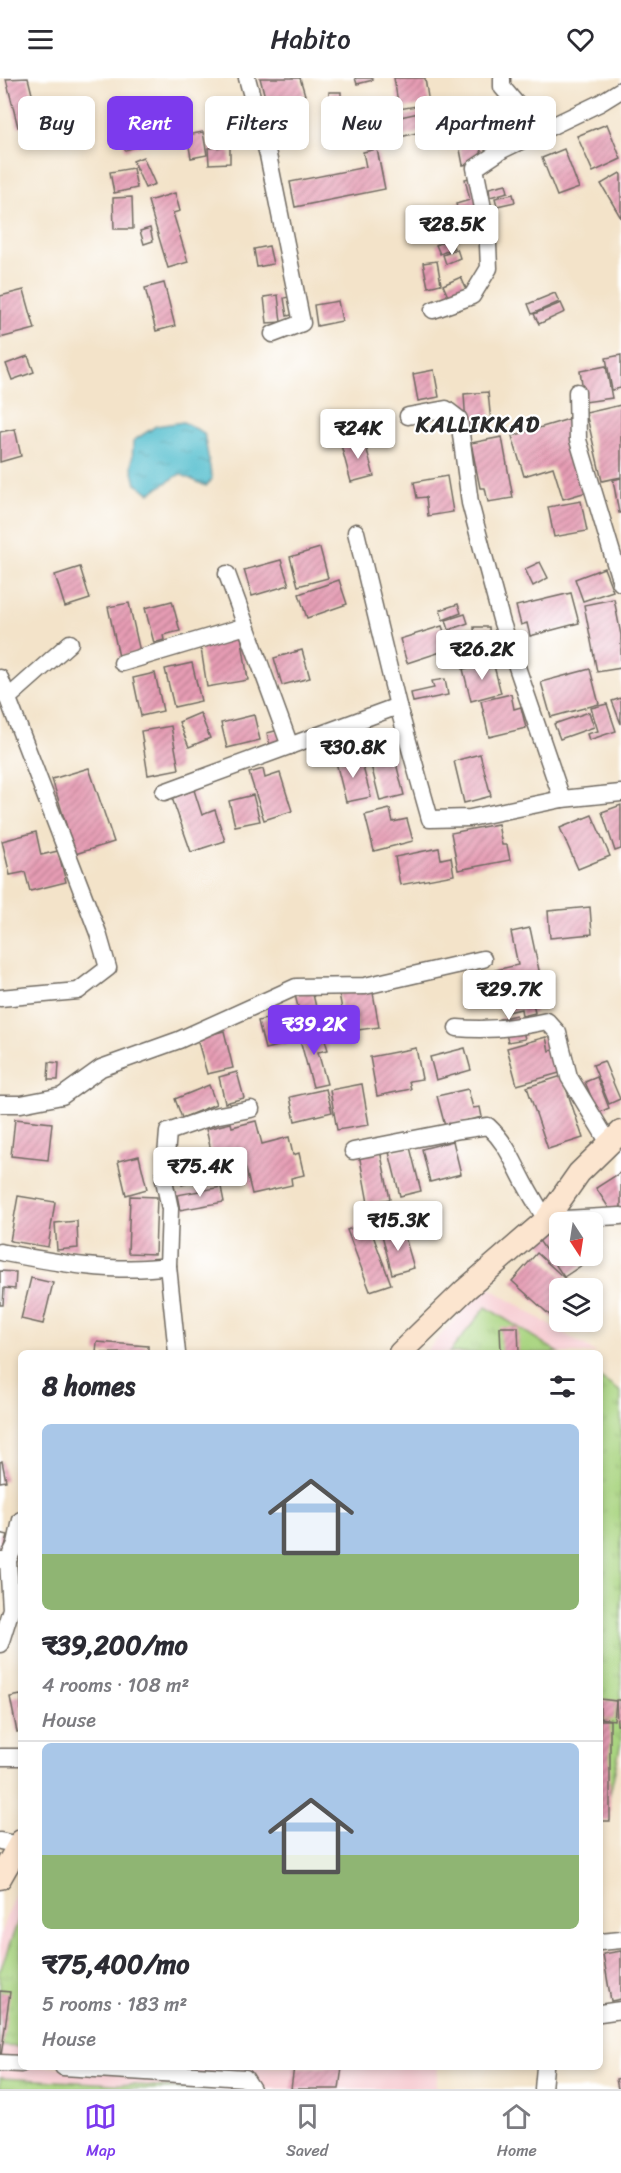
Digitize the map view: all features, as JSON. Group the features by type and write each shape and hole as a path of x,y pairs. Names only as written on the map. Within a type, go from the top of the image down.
{"main road":[{"path":"403,1350 465,1290 546,1220 579,1173 615,1137"},
{"path":"0,1878 13,1842"}],"street":[{"path":"247,78 268,155 302,323 273,334"},
{"path":"502,78 502,87 510,96"},
{"path":"556,124 621,90"},
{"path":"433,310 472,296 489,268 484,217 474,168 502,150"},
{"path":"577,392 578,440 621,583"},
{"path":"408,416 446,409 459,419 470,503 488,571 506,634 562,799"},
{"path":"356,532 398,706 430,819 470,818 562,799 621,793"},
{"path":"227,574 290,746"},
{"path":"122,663 246,626"},
{"path":"8,698 70,643"},
{"path":"0,678 98,933 108,968 78,991 0,998"},
{"path":"164,792 398,706"},
{"path":"0,1104 21,1104 62,1096 101,1068 179,1040 296,987 365,986 483,959"},
{"path":"457,1028 485,1030 521,1027 547,1021 558,1033 569,1077 615,1137"},
{"path":"177,1350 168,1266 170,1209 164,1180 168,1132 214,1116 251,1109"},
{"path":"353,1151 488,1126 509,1150 546,1220 621,1216"},
{"path":"0,1252 61,1263 147,1269 168,1266"},
{"path":"0,1644 11,1609 4,1560 16,1544 18,1534"},
{"path":"0,1757 18,1757"},
{"path":"603,1942 621,1940"},
{"path":"603,2013 621,2010"},
{"path":"0,2063 18,2064"},
{"path":"113,2070 245,2078 252,2089"},
{"path":"543,2089 545,2070"}],"shaded area":[{"path":"485,1285 549,1324 549,1332 562,1332 591,1350 428,1350"},
{"path":"18,1890 18,2070 438,2070 436,2089 0,2089 0,1934"}],"green space":[{"path":"486,1307 554,1350 451,1350"},
{"path":"603,1380 621,1392 621,1743 605,1817 603,1817"},
{"path":"18,1921 18,2047 0,2046 0,1971"},
{"path":"0,2078 211,2089 0,2089"}],"water":[{"path":"183,422 204,433 212,479 206,486 180,474 150,493 136,484 132,468 133,441 156,426"}],"building":[{"path":"28,78 32,96 18,96 18,127 6,79"},
{"path":"260,78 300,78 305,95 301,96 265,96"},
{"path":"355,78 372,78 373,80 357,84"},
{"path":"394,78 425,78 428,96 415,96 415,106 403,108 403,96 397,96"},
{"path":"329,92 341,92 341,96 329,96"},
{"path":"415,114 415,133 403,136 403,116"},
{"path":"607,124 621,159 593,172 577,136"},
{"path":"203,132 207,155 191,158 190,150 193,150 193,134"},
{"path":"564,149 579,188 557,196 542,158"},
{"path":"208,150 230,150 230,163 209,164"},
{"path":"377,150 385,189 295,207 290,182 366,167 363,152"},
{"path":"460,150 481,150 483,161 463,165"},
{"path":"143,157 155,184 145,188 133,161"},
{"path":"133,168 137,188 114,193 110,172"},
{"path":"620,173 621,175 621,218 601,184"},
{"path":"473,177 482,213 460,218 456,204 470,200 465,179"},
{"path":"506,184 508,192 490,197 489,188"},
{"path":"175,193 180,211 173,213 188,262 168,268 148,201"},
{"path":"513,194 515,202 497,206 495,198"},
{"path":"132,197 133,229 114,229 113,198"},
{"path":"150,228 153,241 144,244 140,231"},
{"path":"450,239 454,248 440,254 436,245"},
{"path":"269,246 273,264 257,267 254,249"},
{"path":"457,249 460,258 446,264 443,255"},
{"path":"437,261 441,284 428,287 423,263"},
{"path":"461,277 468,293 450,301 443,285"},
{"path":"164,283 175,326 156,331 145,288"},
{"path":"24,290 35,329 0,338 0,296"},
{"path":"555,293 559,302 532,314 528,304"},
{"path":"278,295 281,322 267,323 264,297"},
{"path":"293,296 296,314 287,316 284,298"},
{"path":"338,301 342,321 317,326 314,305"},
{"path":"561,303 565,312 539,324 534,314"},
{"path":"621,355 621,388 612,390 606,358"},
{"path":"28,356 34,372 12,380 6,364"},
{"path":"606,366 612,398 585,402 580,371"},
{"path":"434,370 439,397 418,401 413,374"},
{"path":"488,392 491,423 466,425 464,394"},
{"path":"621,405 621,477 602,481 586,413"},
{"path":"569,419 590,491 563,499 553,467 524,476 512,436"},
{"path":"15,429 21,456 0,462 0,432"},
{"path":"502,437 513,498 488,502 485,488 480,488 471,443"},
{"path":"364,439 374,476 351,482 341,445"},
{"path":"447,476 453,512 428,516 426,497 417,498 414,482"},
{"path":"621,478 621,513 619,513 613,480"},
{"path":"581,501 587,531 554,537 548,507"},
{"path":"320,548 328,578 298,586 290,557"},
{"path":"281,560 289,585 252,596 244,570"},
{"path":"540,562 548,578 533,586 525,569"},
{"path":"80,567 90,599 65,607 55,575"},
{"path":"604,568 613,591 583,601 575,579"},
{"path":"339,580 347,604 307,618 299,594"},
{"path":"571,593 579,623 530,636 527,623 521,625 516,606"},
{"path":"614,599 621,635 621,668 597,672 584,605"},
{"path":"172,601 180,631 163,635 164,640 154,643 145,608"},
{"path":"129,603 140,652 119,657 108,607"},
{"path":"458,604 461,613 443,620 440,610"},
{"path":"465,614 468,623 449,630 446,620"},
{"path":"442,626 450,649 407,663 400,639"},
{"path":"474,627 489,627 490,647 475,647"},
{"path":"241,635 248,680 207,687 200,642"},
{"path":"302,650 310,678 282,685 274,658"},
{"path":"493,662 501,693 471,701 463,669"},
{"path":"192,663 201,701 174,707 165,669"},
{"path":"590,669 599,704 551,717 541,682"},
{"path":"155,673 163,711 141,716 133,678"},
{"path":"445,679 448,695 413,702 411,693 434,688 432,681"},
{"path":"511,694 514,709 521,707 526,728 489,737 481,701"},
{"path":"621,698 621,724 612,701"},
{"path":"607,704 616,731 589,740 587,734 598,731 591,708"},
{"path":"589,712 594,727 560,739 554,724"},
{"path":"200,713 210,738 189,747 179,722"},
{"path":"254,715 260,740 227,748 221,723"},
{"path":"171,726 179,769 148,775 141,731"},
{"path":"279,730 282,742 270,746 267,733"},
{"path":"480,754 491,796 464,803 454,761"},
{"path":"394,755 404,795 380,801 370,761"},
{"path":"360,756 371,797 346,802 336,762"},
{"path":"89,768 114,842 75,854 52,779"},
{"path":"263,769 265,778 280,773 292,811 264,820 249,773"},
{"path":"194,790 202,815 215,810 225,841 191,852 172,798"},
{"path":"253,795 260,821 235,826 229,801"},
{"path":"621,805 621,849 615,851 602,812"},
{"path":"390,809 393,822 407,819 413,841 374,851 365,815"},
{"path":"592,815 610,856 578,869 560,828"},
{"path":"498,824 502,845 507,845 510,860 458,870 451,833"},
{"path":"36,832 41,855 58,851 66,882 30,891 25,872 10,875 2,841"},
{"path":"439,848 441,859 451,857 454,875 400,885 395,857"},
{"path":"590,907 592,934 550,938 548,911"},
{"path":"530,928 540,975 528,978 535,1013 522,1016 521,1009 504,1013 495,970 518,965 511,932"},
{"path":"372,987 379,1027 358,1030 356,1019 344,1021 339,993"},
{"path":"312,990 316,1007 299,1011 295,995"},
{"path":"281,1015 289,1043 265,1049 258,1021"},
{"path":"516,1015 518,1023 501,1027 499,1019"},
{"path":"322,1030 328,1050 318,1052 327,1084 313,1087 299,1036"},
{"path":"224,1031 233,1068 207,1074 197,1038"},
{"path":"523,1031 525,1039 508,1042 506,1034"},
{"path":"546,1037 549,1051 557,1049 563,1072 517,1085 507,1048"},
{"path":"416,1048 422,1079 409,1081 411,1089 377,1096 370,1057"},
{"path":"465,1048 471,1070 436,1080 430,1057"},
{"path":"604,1061 620,1099 609,1104 593,1065"},
{"path":"49,1062 59,1063 58,1080 48,1080"},
{"path":"237,1072 244,1098 225,1103 219,1077"},
{"path":"562,1076 583,1138 548,1149 527,1087"},
{"path":"597,1077 609,1108 598,1113 585,1082"},
{"path":"362,1084 369,1125 337,1130 330,1090"},
{"path":"209,1085 216,1104 182,1118 175,1099"},
{"path":"326,1089 332,1112 295,1121 290,1097"},
{"path":"468,1089 473,1108 480,1107 482,1117 445,1126 437,1096"},
{"path":"15,1119 52,1123 48,1160 11,1156"},
{"path":"256,1121 262,1144 289,1137 293,1155 299,1153 304,1175 291,1178 292,1185 252,1194 243,1157 214,1164 206,1129 231,1123 232,1127"},
{"path":"453,1141 461,1174 430,1182 422,1149"},
{"path":"410,1147 421,1191 400,1196 389,1152"},
{"path":"380,1150 390,1199 368,1203 359,1154"},
{"path":"139,1156 147,1189 126,1195 118,1161"},
{"path":"187,1163 191,1182 182,1185 177,1165"},
{"path":"621,1172 621,1207 612,1213 596,1188"},
{"path":"221,1187 224,1202 180,1210 177,1195"},
{"path":"18,1196 55,1202 48,1247 10,1241"},
{"path":"130,1196 157,1197 155,1254 128,1253"},
{"path":"77,1221 78,1248 57,1250 55,1223"},
{"path":"368,1222 391,1284 370,1291 347,1230"},
{"path":"403,1230 414,1268 392,1274 382,1235"},
{"path":"549,1232 549,1255 538,1239"},
{"path":"537,1253 564,1278 549,1278 549,1314 512,1281"},
{"path":"556,1266 580,1266 564,1277"},
{"path":"0,1271 16,1272 15,1289 4,1288 3,1305 0,1305"},
{"path":"31,1278 53,1283 43,1324 21,1319"},
{"path":"500,1327 518,1327 519,1350 501,1350"},
{"path":"97,1342 148,1346 148,1350 96,1350"},
{"path":"2,1461 6,1481 0,1482 0,1462"},
{"path":"0,1533 8,1535 1,1561 0,1561"},
{"path":"18,1696 17,1732 10,1697"},
{"path":"603,1699 616,1701 614,1720 603,1718"},
{"path":"616,1700 621,1700 621,1725 617,1725"},
{"path":"603,1720 610,1720 610,1821 603,1821"},
{"path":"621,1951 621,1999 611,2001 603,1954"},
{"path":"0,1991 10,1992 1,2056 0,2056"},
{"path":"294,2070 342,2070 339,2089 291,2089"},
{"path":"621,2078 621,2089 618,2089 616,2079"}],"district":[{"name":"KALLIKKAD","path":"478,424"}]}
